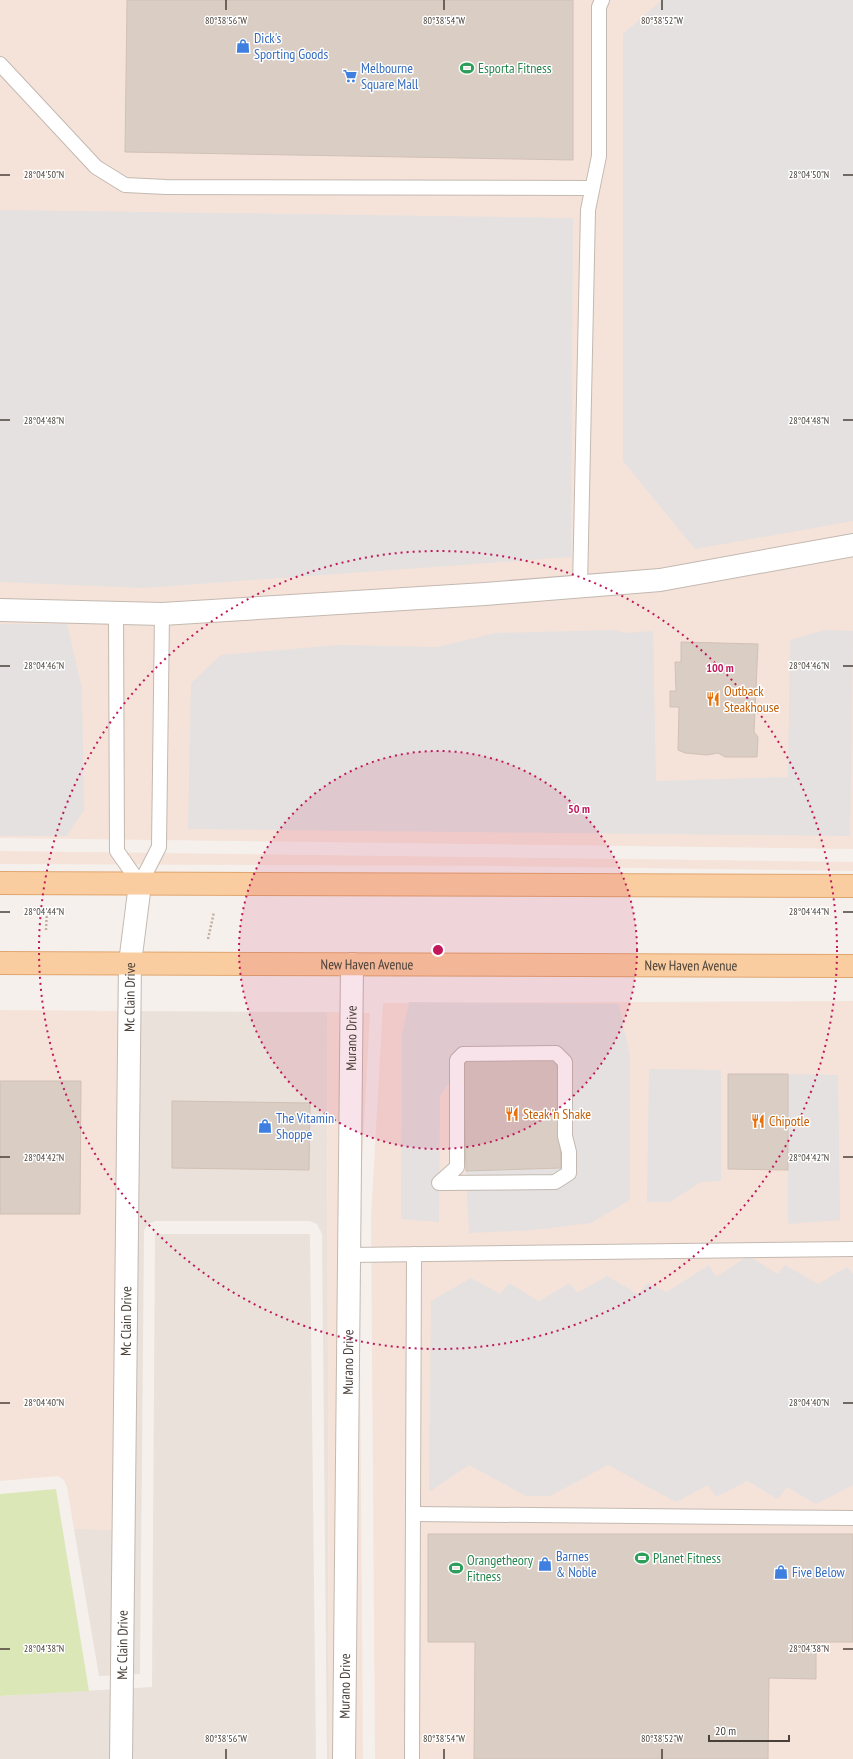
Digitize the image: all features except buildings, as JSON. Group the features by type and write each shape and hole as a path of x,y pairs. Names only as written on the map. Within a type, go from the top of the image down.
{"main road":[{"path":"0,884 853,886"},
{"name":"New Haven Avenue","path":"0,963 853,966"}],"street":[{"path":"0,610 162,614 580,587 660,580 853,545"},
{"name":"Mc Clain Drive","path":"121,1759 130,963 140,884"},
{"name":"Murano Drive","path":"344,1759 352,964"}],"lane":[{"path":"580,587 588,210 599,156 600,6 602,0"},
{"path":"0,64 96,167 125,185 173,187 592,188"},
{"path":"116,613 117,851 140,884 159,848 162,614"},
{"path":"556,1053 565,1062 565,1136 569,1152 569,1173 555,1182 440,1183 457,1167 457,1060 463,1054 556,1053"},
{"path":"349,1255 853,1249"},
{"path":"412,1759 414,1254"},
{"path":"413,1514 853,1518"}],"path":[{"path":"46,930 47,904"},
{"path":"207,942 214,912"}],"shaded area":[{"path":"0,0 853,0 853,849 0,838"},
{"path":"662,0 853,0 853,521 695,549 623,461 623,34"},
{"path":"0,210 573,218 571,557 144,588 0,582"},
{"path":"0,624 67,624 82,689 84,810 67,836 0,836"},
{"path":"614,630 627,633 653,631 656,781 788,777 790,640 824,630 853,631 850,836 188,829 191,683 221,655 339,645 438,647 495,633"},
{"path":"0,851 853,862 853,871 496,866 0,864"},
{"path":"853,1001 853,1759 375,1759 371,1218 383,1003"},
{"path":"409,1002 619,1004 630,1057 630,1200 591,1223 534,1230 469,1233 466,1171 561,1168 557,1060 464,1061 440,1096 439,1222 401,1219 402,1034"},
{"path":"0,1010 118,1011 117,1530 74,1529 67,1487 64,1480 58,1476 0,1481"},
{"path":"118,1011 327,1012 329,1759 327,1759 322,1234 317,1224 310,1221 155,1221 148,1224 144,1230 140,1674 99,1676 74,1529 117,1529"},
{"path":"327,1012 370,1013 359,1218 363,1759 329,1759"},
{"path":"649,1069 721,1070 721,1181 701,1182 670,1202 647,1202"},
{"path":"788,1074 838,1075 840,1220 788,1224"},
{"path":"155,1234 310,1234 316,1759 0,1759 0,1696 152,1687"},
{"path":"748,1256 778,1274 785,1265 818,1284 847,1267 853,1274 853,1485 816,1504 787,1487 778,1499 747,1481 716,1497 708,1485 676,1502 608,1465 550,1496 526,1496 469,1465 429,1492 431,1301 471,1278 500,1294 509,1283 539,1301 570,1283 577,1293 607,1276 638,1294 648,1283 667,1292 709,1265 716,1277"}],"green space":[{"path":"56,1489 89,1691 0,1696 0,1494"}],"place":[{"name":"Dick's Sporting Goods","path":"243,46"},
{"name":"Esporta Fitness","path":"467,68"},
{"name":"Melbourne Square Mall","path":"350,76"},
{"name":"Outback Steakhouse","path":"713,699"},
{"name":"Steak 'n Shake","path":"512,1114"},
{"name":"Chipotle","path":"758,1121"},
{"name":"The Vitamin Shoppe","path":"265,1126"},
{"name":"Planet Fitness","path":"642,1558"},
{"name":"Barnes & Noble","path":"545,1564"},
{"name":"Orangetheory Fitness","path":"456,1568"},
{"name":"Five Below","path":"781,1572"}]}
